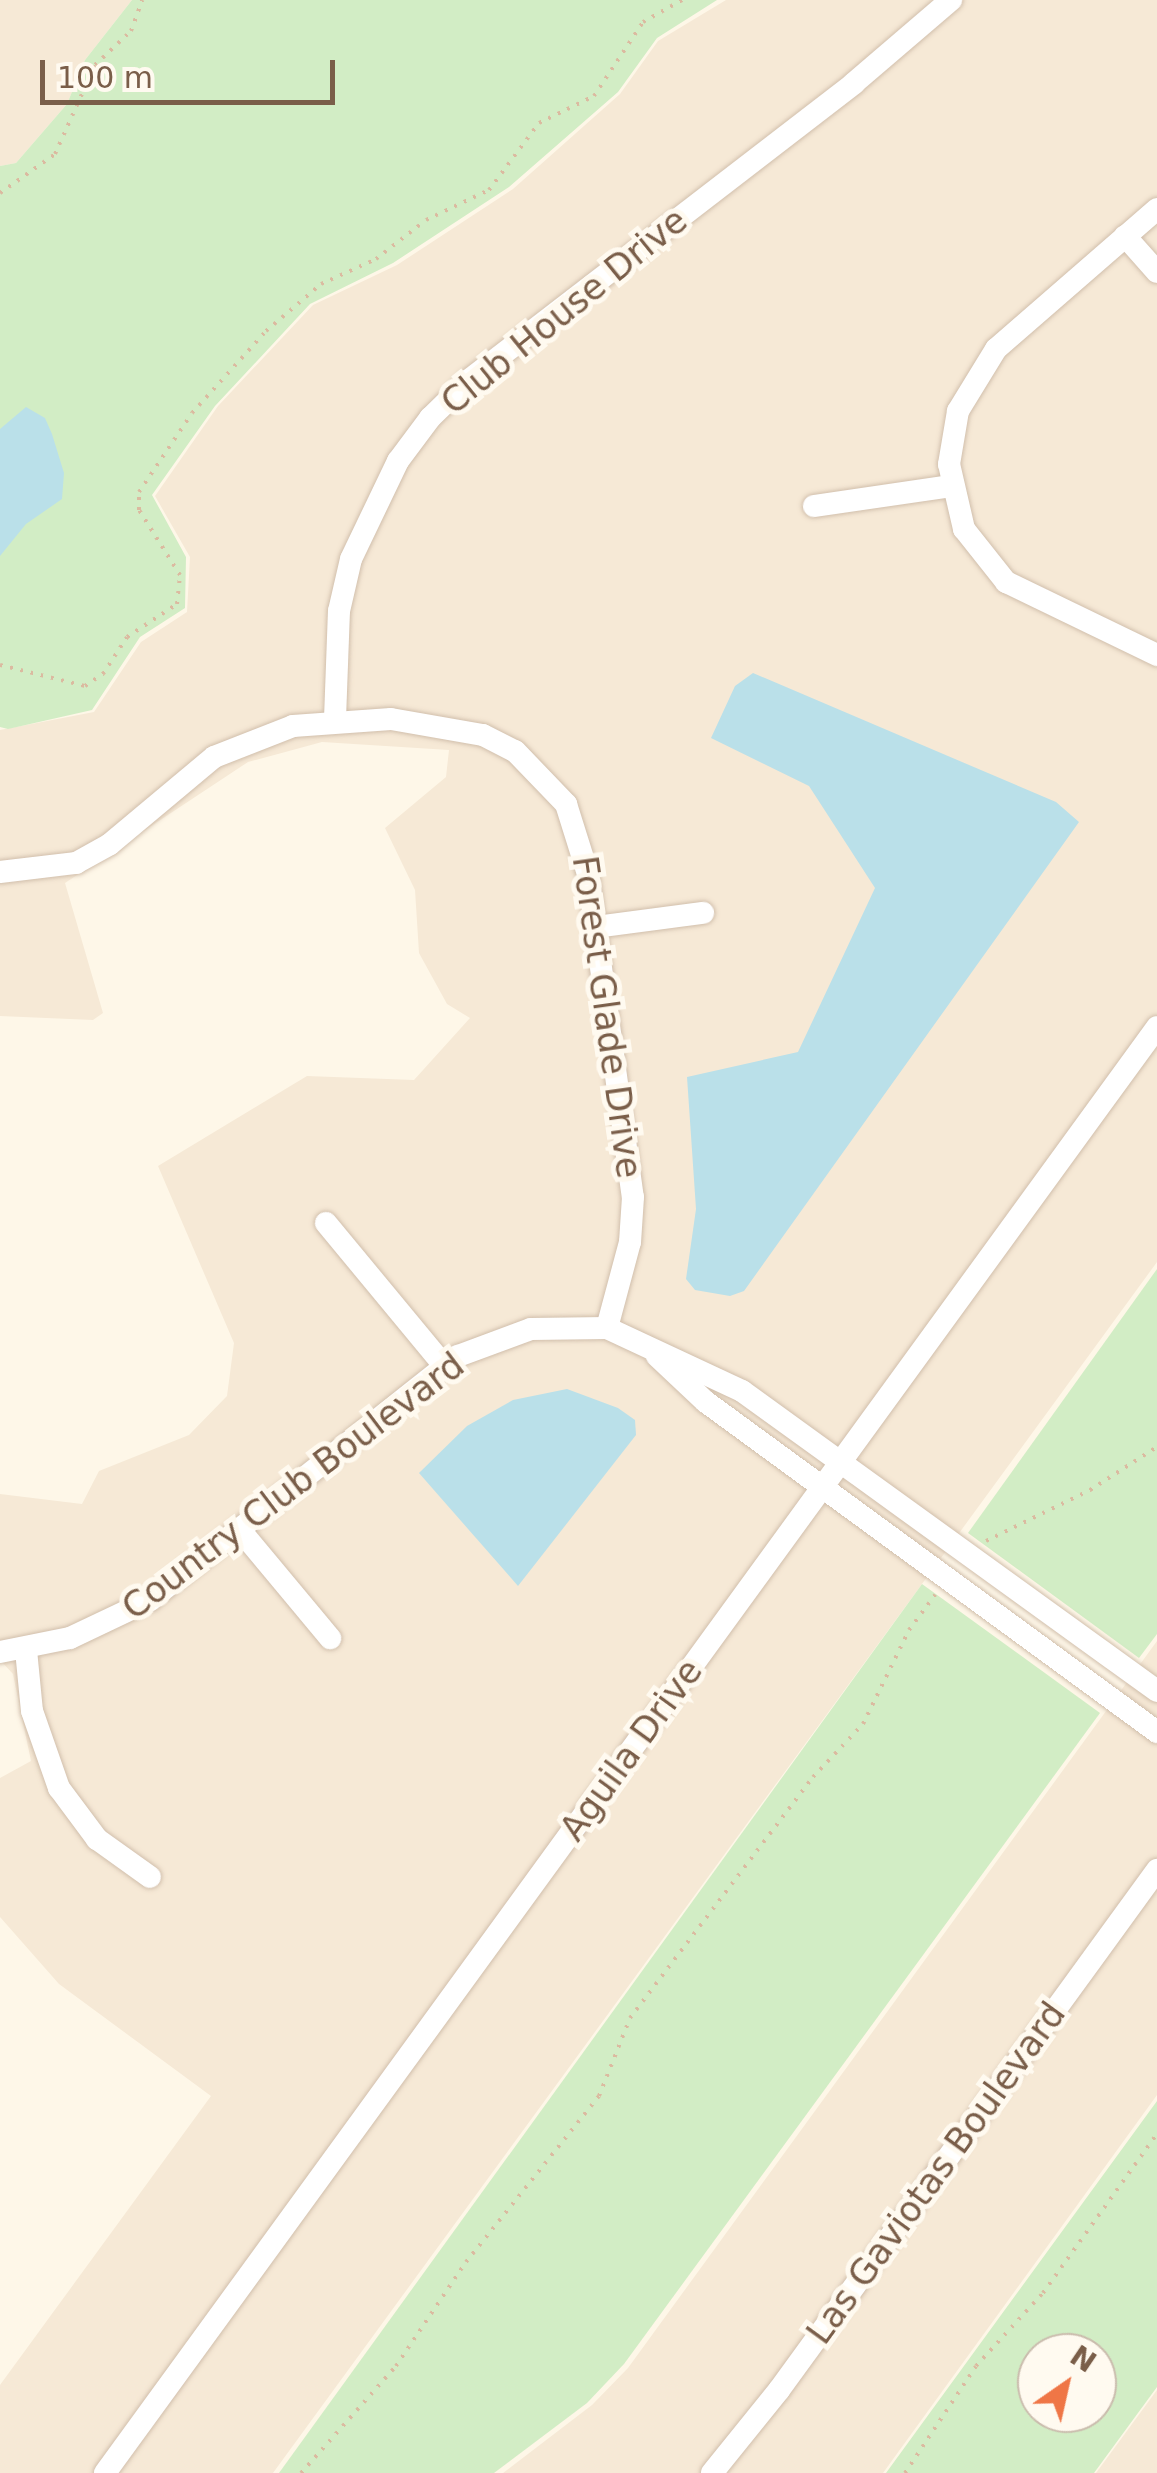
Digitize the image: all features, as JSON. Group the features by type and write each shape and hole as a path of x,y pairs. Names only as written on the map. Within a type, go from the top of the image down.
{"street":[{"name":"Club House Drive","path":"335,719 335,647 351,559 398,461 430,418 470,380 854,83 950,0"},
{"path":"1157,208 982,366 954,424 951,486 964,529 1006,582 1157,655"},
{"path":"1124,236 1157,272"},
{"path":"814,506 951,486"},
{"name":"Forest Glade Drive","path":"0,872 76,862 110,844 214,758 253,738 335,719 447,726 515,751 566,804 581,837 596,928 634,1197 630,1242 607,1328"},
{"path":"596,928 703,912"},
{"name":"Aguila Drive","path":"105,2473 1157,1027"},
{"path":"326,1223 444,1367"},
{"name":"Country Club Boulevard","path":"0,1652 26,1650 104,1626 150,1600 444,1367 531,1330 607,1328 726,1381 1157,1691"},
{"name":"Country Club Boulevard","path":"643,1344 706,1402 1157,1732"},
{"path":"240,1530 330,1638"},
{"path":"26,1650 32,1711 59,1788 97,1839 150,1876"},
{"name":"Las Gaviotas Boulevard","path":"712,2473 779,2390 1157,1870"}],"path":[{"path":"0,192 17,185 64,141 95,66 131,32 142,0"},
{"path":"0,665 85,686 103,674 127,637 177,604 180,575 140,510 139,492 192,413 266,331 321,284 376,259 426,220 490,190 522,139 539,122 594,96 642,22 682,0"},
{"path":"966,1554 1157,1447"},
{"path":"302,2473 396,2366 466,2262 599,2096 637,2007 814,1777 862,1724 909,1630 947,1580"},
{"path":"905,2473 976,2366 1043,2293 1157,2134"}],"shaded area":[{"path":"0,0 132,0 85,60 67,104 16,163 0,166"},
{"path":"726,0 1157,0 1157,1262 273,2473 0,2473 0,2385 211,2096 59,1984 0,1917 0,1778 31,1761 13,1674 0,1660 0,1494 82,1504 99,1471 189,1435 227,1396 234,1343 158,1166 307,1076 414,1080 470,1018 447,1004 419,953 415,890 385,828 446,777 449,750 322,742 248,762 65,883 103,1013 93,1020 0,1016 0,730 94,712 141,642 187,612 190,557 155,496 218,406 313,305 397,265 513,189 620,94 658,41"},
{"path":"1157,1641 1157,2095 883,2473 503,2473 592,2405 628,2368"},
{"path":"1157,2390 1157,2473 1096,2473"}],"green space":[{"path":"132,0 717,0 657,38 618,92 509,187 393,263 310,304 215,406 152,495 186,557 185,608 140,637 92,710 8,729 0,727 0,166 16,163 67,104 85,60"},
{"path":"1157,1269 1157,1634 1139,1658 968,1533"},
{"path":"922,1584 1100,1713 624,2364 587,2403 494,2473 279,2473"},
{"path":"1157,2101 1157,2387 1094,2473 886,2473"}],"water":[{"path":"26,407 45,418 52,434 64,473 62,499 26,524 0,556 0,429"},
{"path":"753,673 1056,802 1079,822 744,1291 730,1296 695,1290 686,1279 696,1209 687,1077 798,1052 875,888 809,786 711,738 735,686"},
{"path":"567,1389 618,1408 635,1420 636,1435 518,1586 419,1473 467,1426 513,1400"}]}
